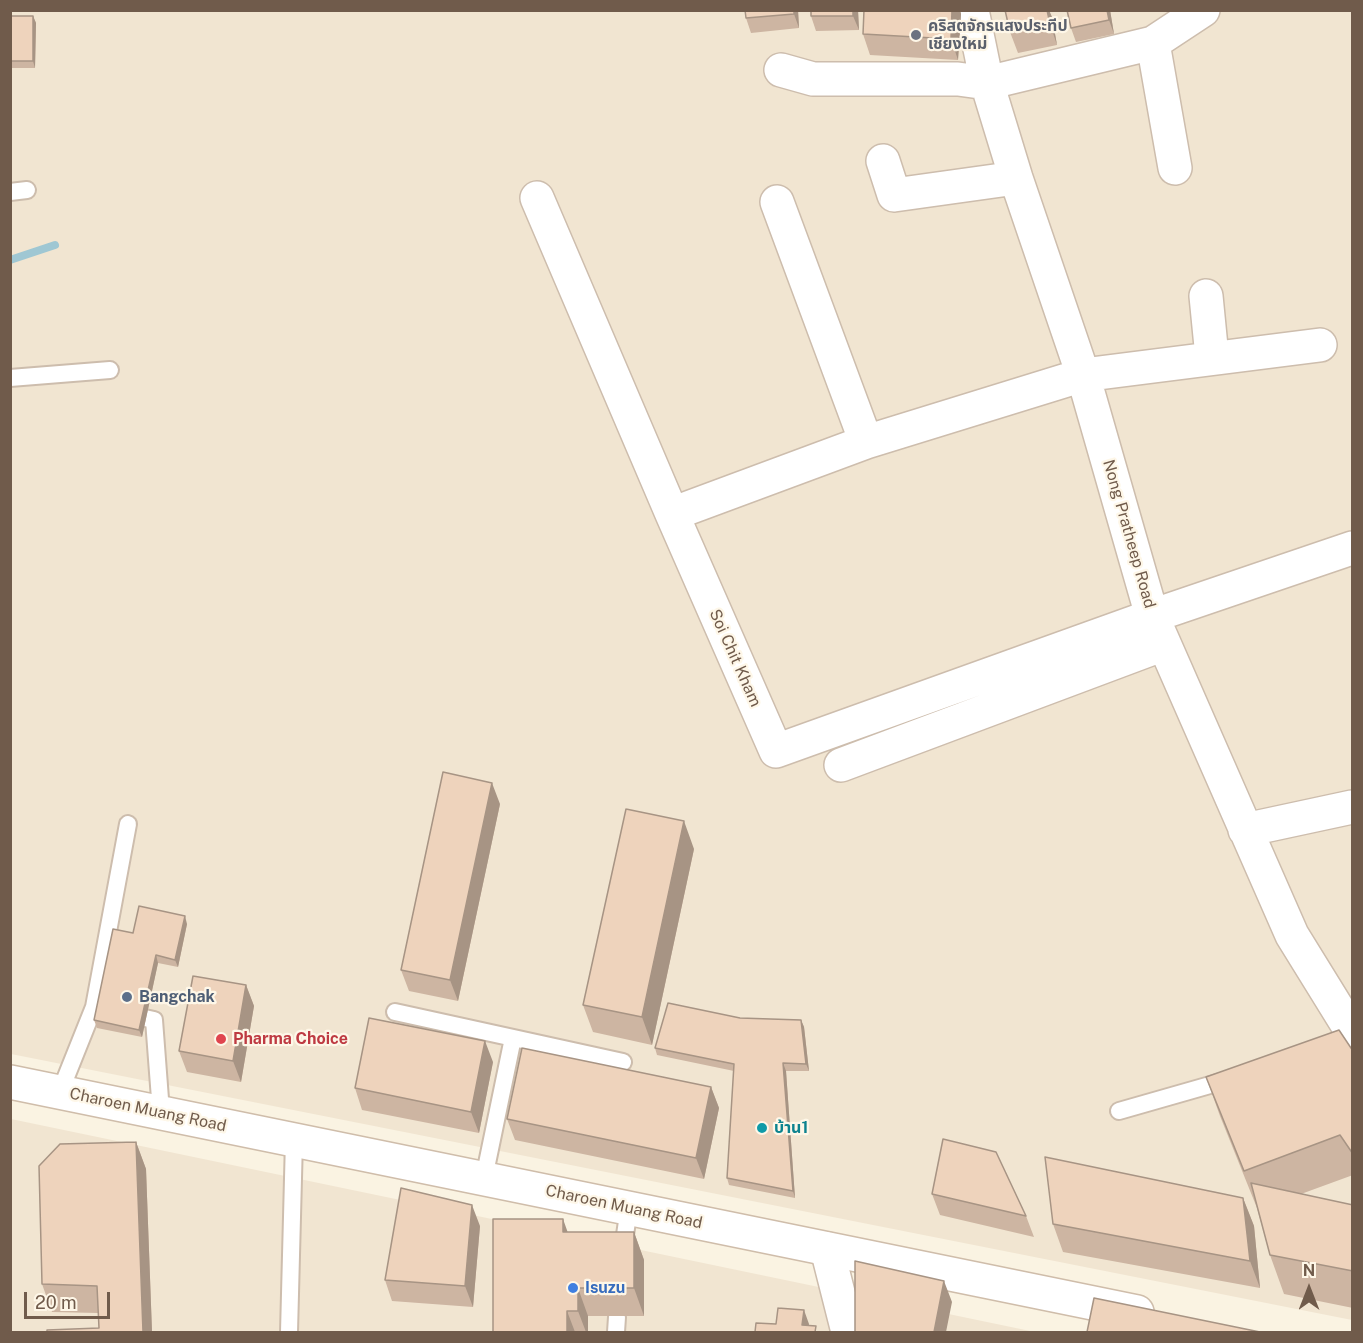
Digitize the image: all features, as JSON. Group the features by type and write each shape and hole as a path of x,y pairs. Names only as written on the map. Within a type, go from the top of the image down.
{"street":[{"name":"Nong Pratheep Road","path":"972,10 987,84 1016,178 1083,375 1158,630 1292,935 1349,1040"},
{"path":"782,70 813,79 958,79 987,84 1153,43 1203,10"},
{"path":"1153,43 1174,168"},
{"path":"883,161 894,195 1016,178"},
{"name":"Soi Chit Kham","path":"537,198 776,751 1158,630"},
{"path":"777,202 866,442"},
{"path":"1206,296 1212,357"},
{"path":"672,514 866,442 1083,375 1320,345"},
{"path":"841,765 1353,548"},
{"path":"1245,830 1353,807"},
{"name":"Charoen Muang Road","path":"10,1082 1167,1318"},
{"path":"827,1249 848,1332"}],"lane":[{"path":"10,378 110,370"},
{"path":"60,1092 94,1007 128,824"},
{"path":"94,1007 154,1020 161,1112"},
{"path":"395,1012 623,1062"},
{"path":"483,1178 513,1038"},
{"path":"1119,1111 1242,1076"},
{"path":"289,1332 294,1140"},
{"path":"621,1260 629,1208"}],"shaded area":[{"path":"10,11 1352,11 1352,1320 11,1054"},
{"path":"11,1119 1035,1332 11,1332"}],"building":[{"path":"745,10 794,10 794,14 746,18"},
{"path":"811,10 853,10 853,16 811,16"},
{"path":"864,10 952,10 951,39 863,34"},
{"path":"1005,10 1047,10 1050,24 1010,32"},
{"path":"1067,10 1107,10 1109,20 1071,28"},
{"path":"10,16 33,16 33,61 10,61"},
{"path":"443,772 492,783 450,980 401,970"},
{"path":"626,809 684,821 642,1017 583,1005"},
{"name":"Bangchak","path":"139,906 185,916 175,960 156,955 139,1030 94,1020 113,929 133,933"},
{"path":"193,976 246,985 233,1061 179,1051"},
{"name":"บ้าน1","path":"668,1003 740,1018 801,1020 806,1064 783,1063 793,1191 727,1178 734,1064 655,1048"},
{"path":"369,1018 485,1041 471,1112 355,1088"},
{"path":"1339,1030 1353,1051 1353,1154 1340,1135 1244,1171 1206,1077"},
{"path":"522,1048 711,1087 696,1158 507,1119"},
{"path":"943,1139 996,1152 1026,1216 932,1194"},
{"path":"136,1142 143,1332 47,1332 47,1330 99,1328 97,1286 42,1284 39,1166 60,1144"},
{"path":"1045,1157 1243,1198 1250,1261 1053,1224"},
{"path":"1251,1183 1353,1205 1353,1271 1270,1255"},
{"path":"401,1188 472,1205 465,1286 385,1280"},
{"name":"Isuzu","path":"493,1219 563,1219 563,1232 634,1232 634,1288 578,1288 578,1311 567,1311 567,1332 493,1332"},
{"path":"855,1261 944,1281 934,1332 855,1332"},
{"path":"1094,1298 1260,1332 1087,1332"},
{"path":"778,1308 804,1310 802,1325 816,1326 815,1332 755,1332 756,1323 776,1324"}],"waterway":[{"path":"10,260 55,245"}],"place":[{"name":"คริสตจักรแสงประทีป เชียงใหม่","path":"916,35"},
{"name":"Bangchak","path":"127,997"},
{"name":"Pharma Choice","path":"221,1039"},
{"name":"บ้าน1","path":"762,1128"},
{"name":"Isuzu","path":"573,1288"}]}
